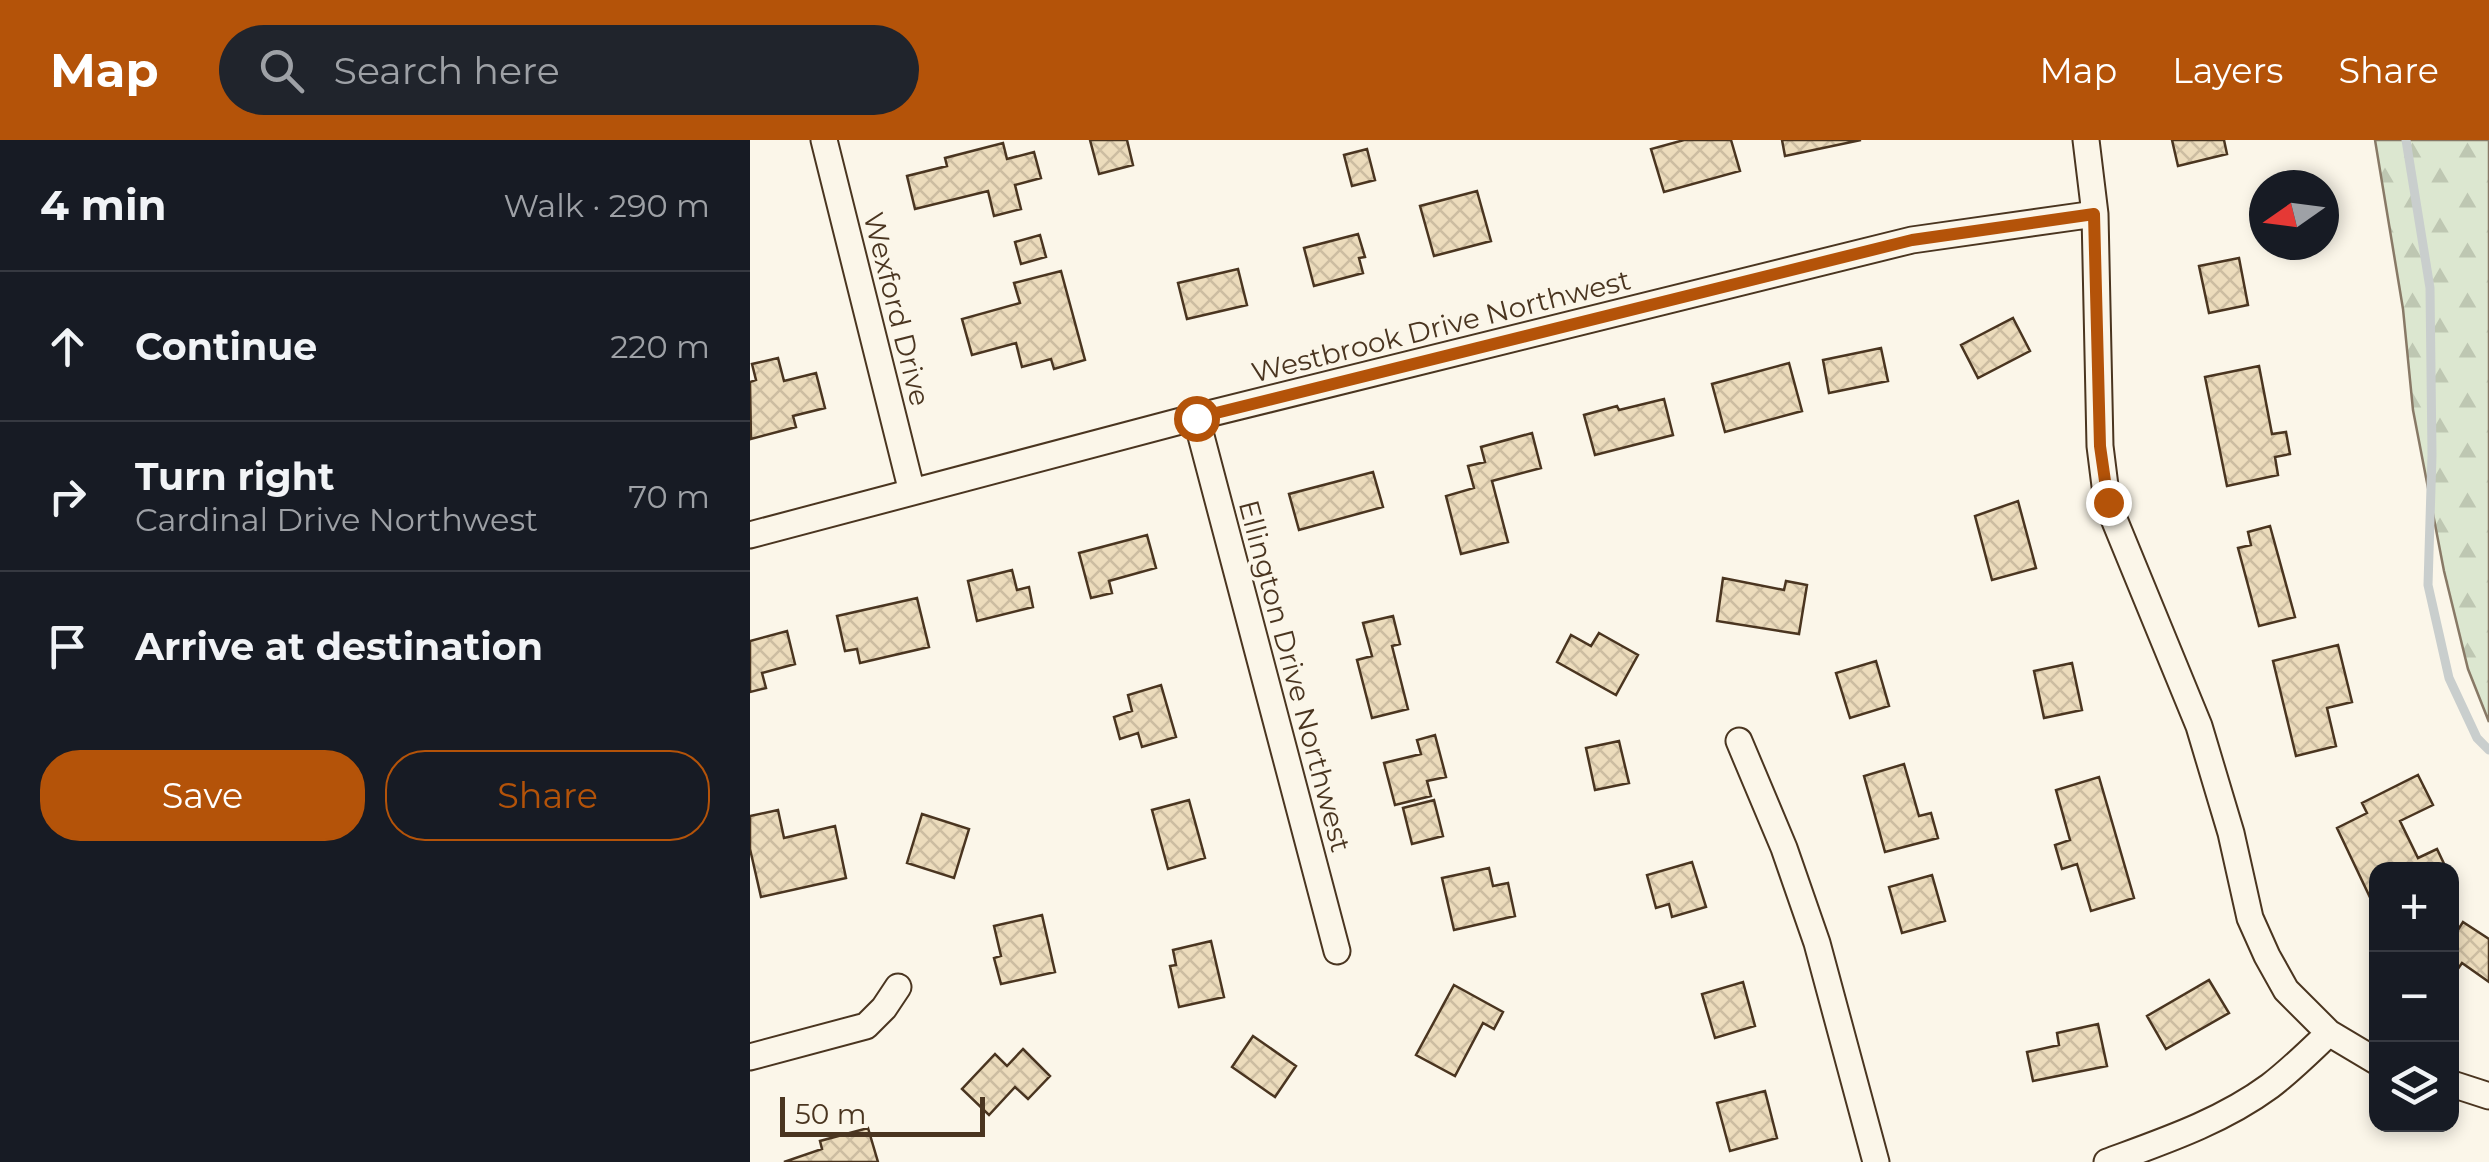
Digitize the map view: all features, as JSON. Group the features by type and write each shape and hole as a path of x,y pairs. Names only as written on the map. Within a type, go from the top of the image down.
{"street":[{"name":"Wexford Drive","path":"824,140 912,492"},
{"path":"2086,140 2094,214 2100,446 2108,502 2199,726 2231,833 2250,918 2286,990 2329,1034 2369,1058"},
{"name":"Westbrook Drive Northwest","path":"750,535 1196,418 1912,240 2094,214"},
{"name":"Ellington Drive Northwest","path":"1196,418 1337,951"},
{"path":"1739,741 1784,848 1817,943 1876,1162"},
{"path":"750,1057 866,1026 898,987"},
{"path":"2108,1162 2195,1130 2234,1109 2272,1084 2329,1034"},
{"path":"2459,1086 2489,1096"}],"green space":[{"path":"2375,140 2489,140 2489,722 2468,669 2444,571 2413,410 2403,309"}],"building":[{"path":"1090,140 1127,140 1133,165 1099,174"},
{"path":"1684,140 1731,140 1740,171 1664,192 1651,149"},
{"path":"1782,140 1861,140 1785,156"},
{"path":"2172,140 2224,140 2227,154 2178,166"},
{"path":"1003,143 1007,159 1034,152 1041,178 1015,185 1021,209 994,216 988,191 915,209 907,176 947,166 945,158"},
{"path":"1367,149 1375,180 1352,186 1344,155"},
{"path":"1477,191 1491,241 1434,256 1420,206"},
{"path":"1358,234 1365,257 1359,258 1363,273 1314,286 1304,248"},
{"path":"1040,235 1046,257 1021,264 1015,242"},
{"path":"2239,258 2248,305 2209,313 2199,266"},
{"path":"1238,269 1247,305 1187,319 1178,283"},
{"path":"1061,271 1085,360 1054,369 1051,359 1022,367 1016,343 972,355 962,319 1020,303 1014,283"},
{"path":"2013,318 2030,351 1978,378 1961,345"},
{"path":"1881,348 1888,381 1829,393 1823,360"},
{"path":"778,358 784,381 816,373 825,408 793,416 796,427 751,439 750,382 756,380 752,364"},
{"path":"1789,363 1802,411 1725,432 1712,384"},
{"path":"2259,366 2272,434 2286,432 2290,454 2275,457 2278,475 2227,486 2205,377"},
{"path":"1664,399 1673,435 1595,455 1584,415"},
{"path":"1532,433 1541,468 1492,481 1508,542 1461,554 1446,496 1474,488 1468,466 1485,462 1481,447"},
{"path":"1373,472 1383,507 1299,530 1289,494"},
{"path":"2018,501 2036,568 1992,580 1975,516"},
{"path":"2270,526 2295,617 2259,626 2238,548 2251,545 2248,532"},
{"path":"1147,535 1156,568 1109,581 1112,593 1091,598 1079,553"},
{"path":"1012,570 1017,590 1029,587 1033,607 977,621 968,581"},
{"path":"1723,578 1784,590 1786,581 1807,585 1799,634 1717,621"},
{"path":"917,598 929,647 860,663 857,649 845,651 837,616"},
{"path":"1393,616 1400,644 1392,646 1408,709 1372,718 1357,660 1372,656 1363,623"},
{"path":"787,631 795,664 762,673 766,688 750,692 750,641"},
{"path":"1599,633 1638,655 1616,695 1557,662 1571,635 1591,646"},
{"path":"2338,645 2352,702 2327,708 2336,746 2296,756 2273,661"},
{"path":"1876,661 1889,706 1850,718 1836,673"},
{"path":"2072,663 2082,710 2044,718 2034,671"},
{"path":"1161,685 1176,737 1142,747 1138,733 1120,739 1114,717 1132,711 1128,695"},
{"path":"1435,735 1446,777 1427,781 1431,796 1395,805 1384,763 1421,754 1417,740"},
{"path":"1619,741 1629,783 1595,790 1586,748"},
{"path":"1904,764 1919,816 1931,813 1938,838 1885,852 1864,776"},
{"path":"2418,775 2433,805 2400,821 2418,858 2437,849 2443,862 2369,862 2369,895 2337,828 2367,813 2362,803"},
{"path":"2099,777 2134,898 2091,911 2077,864 2062,869 2055,845 2070,840 2056,790"},
{"path":"1189,800 1205,858 1168,869 1152,810"},
{"path":"1434,800 1443,836 1412,844 1403,808"},
{"path":"778,810 784,838 835,826 846,878 761,897 750,849 750,816"},
{"path":"922,814 969,829 954,878 907,863"},
{"path":"1692,862 1706,907 1672,917 1669,904 1656,908 1647,875"},
{"path":"1489,868 1493,886 1508,883 1515,916 1454,930 1442,878"},
{"path":"1932,875 1945,921 1902,933 1889,887"},
{"path":"1042,915 1055,972 1001,984 994,958 1001,956 994,926"},
{"path":"2463,922 2489,939 2489,982 2462,963 2459,967 2459,928"},
{"path":"1211,941 1224,997 1179,1007 1170,966 1176,965 1173,950"},
{"path":"2209,980 2229,1013 2166,1049 2147,1016"},
{"path":"1743,982 1755,1026 1715,1038 1702,994"},
{"path":"1454,985 1503,1012 1494,1029 1483,1023 1455,1076 1416,1055"},
{"path":"2098,1024 2107,1066 2033,1081 2027,1052 2059,1045 2057,1033"},
{"path":"1253,1036 1296,1066 1275,1097 1232,1067"},
{"path":"1023,1049 1050,1076 1028,1099 1015,1087 989,1115 962,1089 995,1054 1007,1066"},
{"path":"1765,1091 1777,1138 1730,1151 1717,1103"},
{"path":"868,1128 878,1162 784,1162 822,1149 820,1141"}],"waterway":[{"path":"2406,140 2430,288 2432,455 2428,585 2449,678 2477,738 2489,750"}],"route":[{"path":"1196,418 1912,240 2094,214 2100,446 2108,502"}]}
